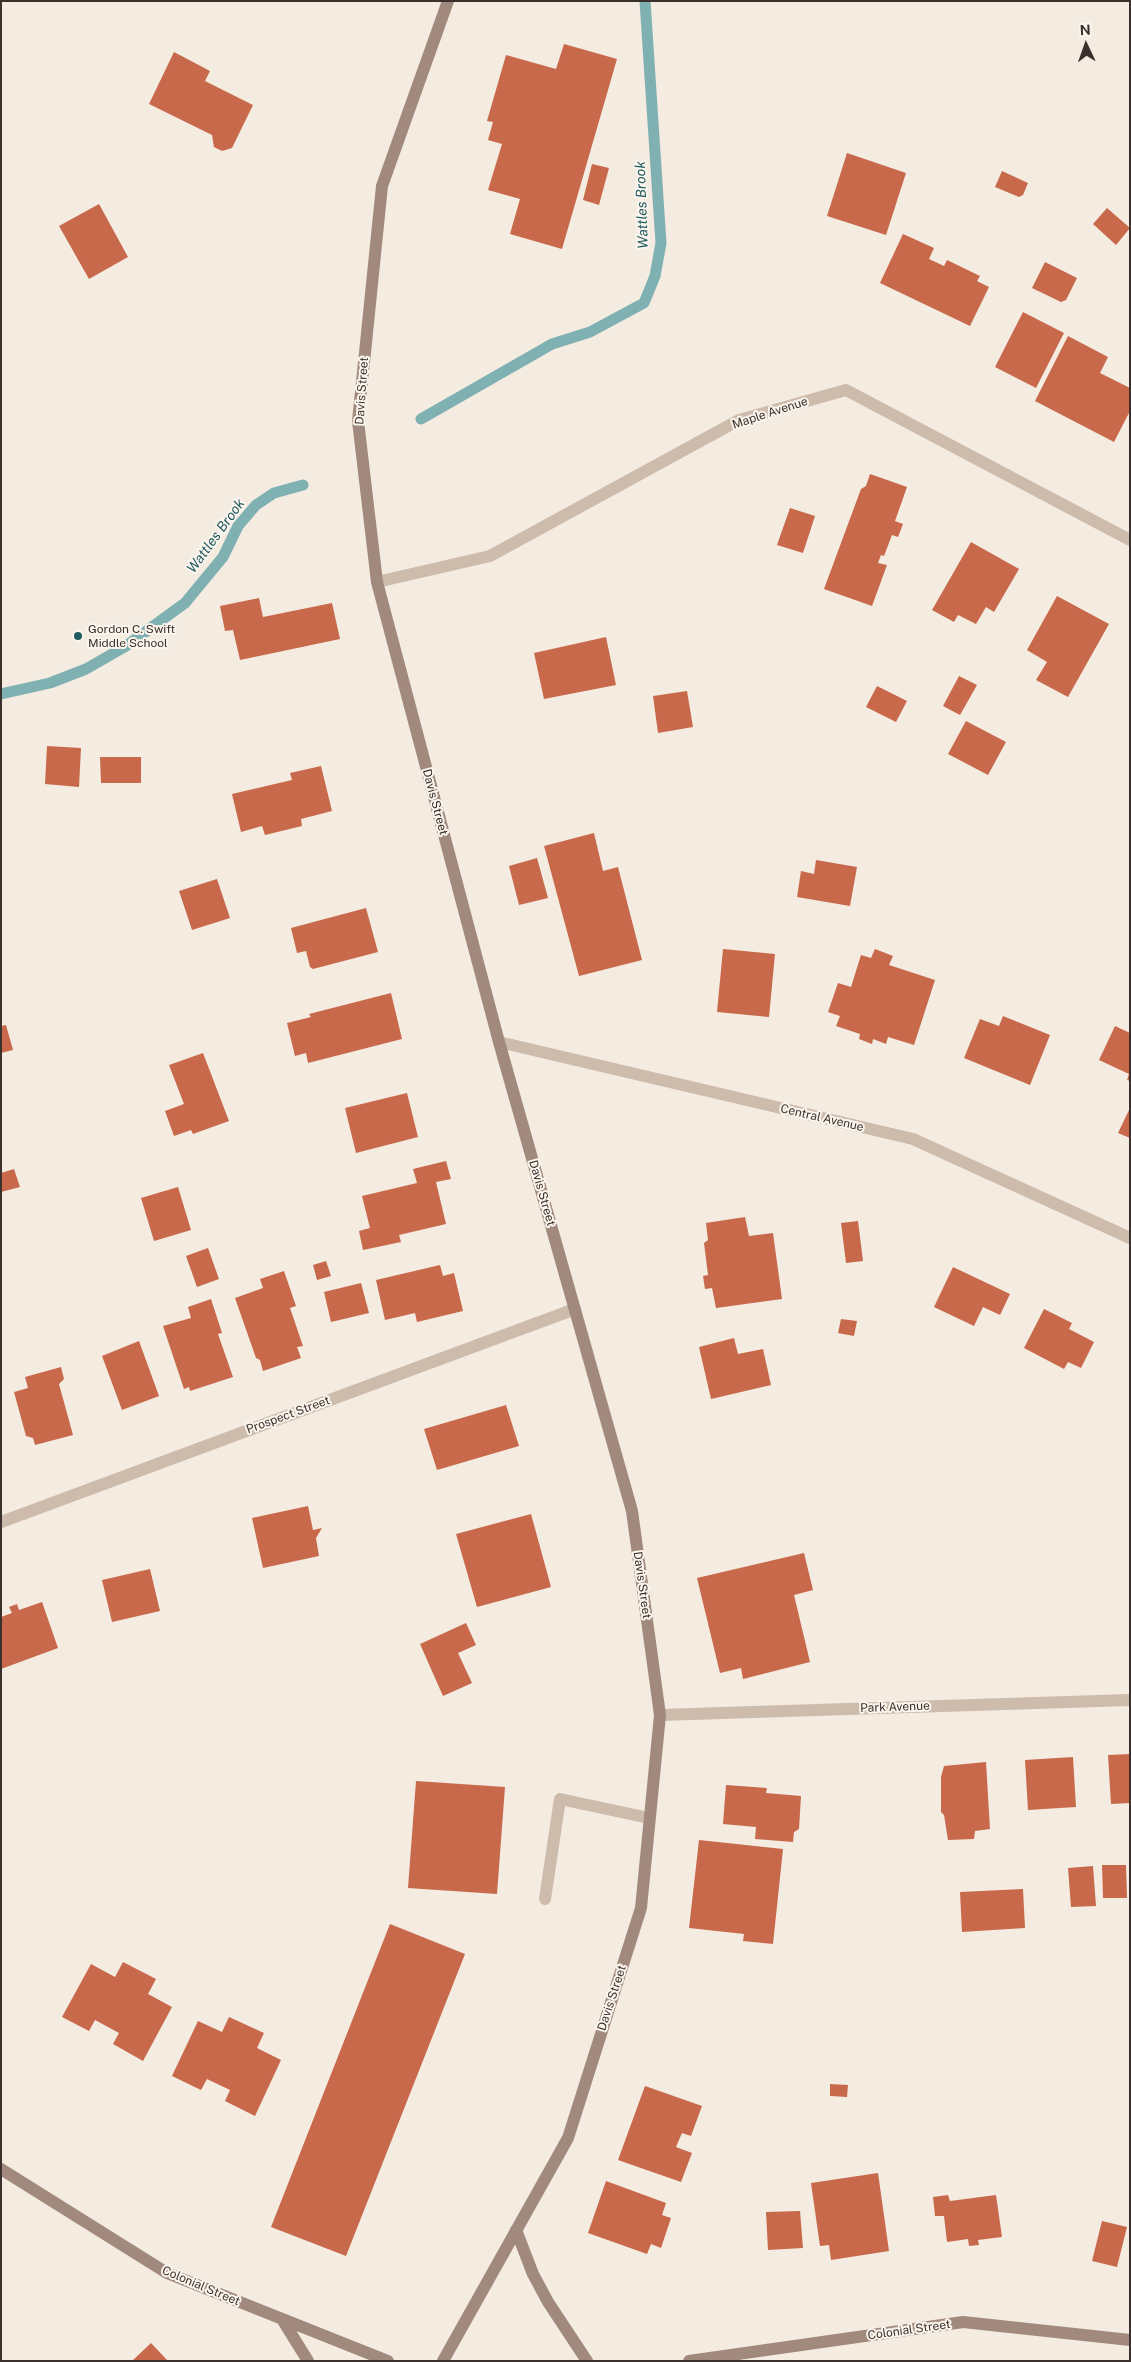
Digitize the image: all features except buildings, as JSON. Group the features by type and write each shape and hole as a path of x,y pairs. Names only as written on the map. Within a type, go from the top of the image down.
{"main road":[{"name":"Davis Street","path":"443,2361 568,2138 641,1908 660,1714 632,1511 499,1042 377,582 358,421 382,186 448,1"},
{"name":"Colonial Street","path":"1,2169 167,2273 388,2361"},
{"path":"516,2230 533,2274 548,2302 587,2361"},
{"path":"282,2319 308,2361"},
{"name":"Colonial Street","path":"689,2361 963,2322 1130,2340"}],"street":[{"name":"Maple Avenue","path":"377,582 490,556 740,420 846,390 1130,540"},
{"name":"Central Avenue","path":"499,1042 913,1139 1130,1238"},
{"name":"Prospect Street","path":"1,1522 575,1309"},
{"name":"Park Avenue","path":"660,1714 1130,1700"},
{"path":"545,1899 560,1799 650,1818"}],"waterway":[{"name":"Wattles Brook","path":"421,419 552,344 590,332 644,303 655,276 661,243 645,1"},
{"name":"Wattles Brook","path":"1,694 50,683 86,669 126,646 185,603 223,557 238,526 256,505 274,493 303,485"}],"place":[{"name":"Gordon C. Swift Middle School","path":"78,636"}]}
